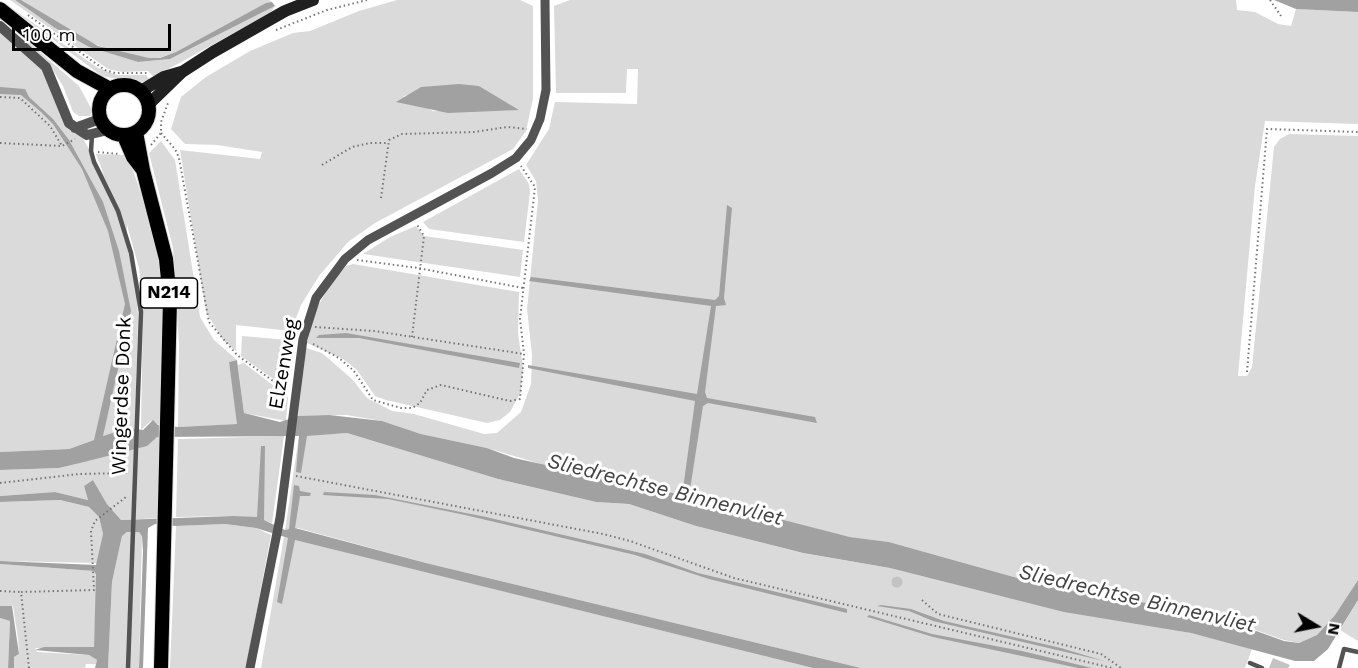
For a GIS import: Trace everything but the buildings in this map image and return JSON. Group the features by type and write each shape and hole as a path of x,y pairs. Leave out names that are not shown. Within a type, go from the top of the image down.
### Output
{"main road":[{"path":"148,104 164,94 182,72 278,15 313,0"},
{"path":"0,9 106,94"},
{"path":"106,94 122,85 141,91 164,94"},
{"path":"106,94 104,124 130,134 146,123 148,104 141,91"},
{"name":"N214","path":"130,134 157,217 168,279 170,327 161,668"}],"street":[{"name":"Elzenweg","path":"250,668 280,518 303,339 316,298 345,259 368,240 516,158 535,133 546,90 545,0"},
{"path":"0,26 46,67 56,85 64,116 75,128 83,134 92,135 104,124"},
{"path":"75,128 104,124"}],"lane":[{"name":"Wingerdse Donk","path":"92,135 91,151 94,162 118,212 131,253 141,312 128,668"},
{"path":"1339,668 1344,649 1358,652"},
{"path":"1250,663 1262,668"}],"path":[{"path":"267,34 327,10 367,0"},
{"path":"1270,0 1281,16"},
{"path":"24,12 105,70 115,73 148,73 164,94 160,131 178,153 182,167 209,322 237,354 295,397"},
{"path":"0,97 20,98 50,126 62,146"},
{"path":"381,198 389,140 402,134 474,132 507,127 523,128 535,133"},
{"path":"1247,372 1267,129 1358,132"},
{"path":"0,143 62,146 71,141"},
{"path":"322,165 352,147 370,143 389,143"},
{"path":"303,339 339,358 354,371 373,400 401,408 412,408 420,403 427,390 441,385 510,401 520,399 524,354 520,319 535,188 516,158"},
{"path":"411,216 424,236 418,268 412,337"},
{"path":"345,259 418,268 523,288"},
{"path":"307,326 412,337 524,354"},
{"path":"0,483 79,474 135,472"},
{"path":"285,475 420,498 630,540 734,578 1112,668"},
{"path":"0,591 93,590 91,531 95,521 133,491"},
{"path":"21,592 28,668"},
{"path":"922,600 938,614 1101,654 1121,668"}],"shaded area":[{"path":"0,0 98,68 117,75 146,75 150,80 138,83 102,76"},
{"path":"10,0 15,0 55,28 89,47 138,62 170,59 275,6 270,13 154,77 148,71 122,72 108,69"},
{"path":"15,0 21,0 98,46 149,58 160,58 176,52 266,3 272,2 275,6 170,59 138,62 89,47 55,28"},
{"path":"21,0 269,0 272,2 176,52 159,58 149,58 116,52 87,41"},
{"path":"397,0 520,0 533,6 533,99 526,131 513,149 375,223 348,242 319,276 301,305 291,331 236,325 236,351 223,340 206,312 180,150 260,159 262,152 217,145 185,144 171,129 181,97 206,77 250,51 293,33 310,31 359,11","holes":["479,86 517,110 433,111 403,96"]},
{"path":"570,0 1236,0 1237,10 1255,12 1278,24 1291,26 1296,9 1358,12 1358,124 1265,121 1255,186 1238,376 1247,376 1252,367 1274,147 1280,139 1289,134 1358,136 1358,580 1335,615 1317,635 1299,643 1284,640 1187,606 1126,601 1046,586 889,542 850,537 709,503 694,497 558,469 487,448 421,434 382,421 346,415 298,416 306,348 322,353 352,379 367,398 392,411 414,414 484,434 497,433 521,412 531,384 532,355 527,309 538,200 536,181 526,165 549,129 555,102 637,104 638,69 627,69 626,93 556,93 554,6"},
{"path":"1274,0 1358,0 1358,12 1296,9"},
{"path":"0,32 42,68 104,175 96,154 125,155 132,168 151,221 165,296 162,426 151,421 141,430 143,301 139,268 127,225 126,241 137,295 138,319 135,429 103,436 105,418 94,440 69,449 0,452"},
{"path":"25,39 79,86 92,110 90,116 79,116 73,112 63,86 48,62 23,40"},
{"path":"459,84 479,86 519,110 448,113 396,102 421,87"},
{"path":"0,87 25,89 29,97 53,119 69,140 103,202 119,251 131,311 103,436 129,428 143,430 153,420 158,425 178,427 237,424 229,362 237,360 244,413 280,422 298,416 329,415 382,421 421,434 487,448 514,458 678,494 683,489 695,401 528,368 528,365 697,394 711,306 529,281 531,277 715,300 719,296 727,205 732,208 724,298 726,305 716,306 705,392 707,398 815,417 817,423 708,403 703,406 689,496 850,537 889,542 1046,586 1126,601 1187,606 1284,641 1299,643 1317,635 1335,615 1358,580 1358,600 1328,649 1314,661 1295,661 1191,633 1064,612 890,568 803,553 696,526 629,504 596,502 498,479 347,433 307,436 301,473 296,472 299,436 157,437 147,446 59,468 0,470 0,452 69,449 94,440 125,304 108,231 82,169 53,124 41,112 21,95 0,94"},
{"path":"161,141 175,160 200,317 214,340 237,360 229,362 238,424 178,427 179,344 173,248 149,153"},
{"path":"519,169 529,184 530,192 524,242 429,229 423,222"},
{"path":"416,226 424,236 523,250 520,277 363,254 390,237"},
{"path":"353,264 519,292 518,333 523,368 521,392 510,412 500,420 487,423 386,400 375,396 357,370 343,359 307,343 316,309 332,282 346,266"},
{"path":"346,333 520,363 519,368 359,338 316,338 319,335"},
{"path":"242,336 289,340 286,388 241,356"},
{"path":"244,363 288,397 286,421 244,413 238,365"},
{"path":"347,433 498,479 596,502 629,504 696,526 802,553 890,568 1001,596 1191,633 1252,649 1245,668 861,668 426,563 298,528 285,530 299,436"},
{"path":"284,436 272,523 257,518 233,516 176,517 178,439"},
{"path":"162,437 160,518 121,520 107,504 93,480 84,486 88,500 55,492 0,496 0,470 59,468"},
{"path":"261,446 265,446 264,520 285,530 289,529 294,485 299,486 300,491 311,493 310,496 300,496 295,528 426,563 861,668 813,668 295,540 282,604 277,602 288,538 256,528 225,524 176,526 155,524 148,528 143,668 139,668 143,551 142,536 139,532 127,532 122,536 112,582 108,668 95,668 97,660 89,655 35,650 44,647 94,647 96,575 94,571 0,564 0,561 96,565 103,534 99,517 89,507 60,500 0,502 0,496 55,492 88,500 84,486 93,480 107,504 121,520 257,517"},
{"path":"324,492 375,495 486,517 645,554 698,573 847,609 847,613 709,579 635,555 465,515 388,499 323,495"},
{"path":"60,500 89,507 99,517 103,534 98,563 0,561 0,502"},
{"path":"225,524 256,528 271,535 246,668 170,668 176,526"},
{"path":"127,532 139,532 142,535 139,668 108,668 112,582 122,536"},
{"path":"284,537 813,668 261,668"},
{"path":"0,564 94,571 97,579 94,647 35,648 37,652 89,655 97,660 96,664 86,664 85,668 14,668 14,657 19,654 18,638 13,606 0,606"},
{"path":"1358,600 1358,641 1340,630"},
{"path":"0,606 12,606 19,654 14,657 14,668 8,668 10,621 0,618"},
{"path":"877,606 911,609 944,621 1061,648 1104,661 933,621 909,611"},
{"path":"869,615 932,634 1022,651 1092,668 1078,668 933,637 867,617"},
{"path":"0,618 10,621 8,668 0,668"}],"water label":[{"name":"Sliedrechtse Binnenvliet","path":"665,490"},
{"name":"Sliedrechtse Binnenvliet","path":"1137,599"}]}
